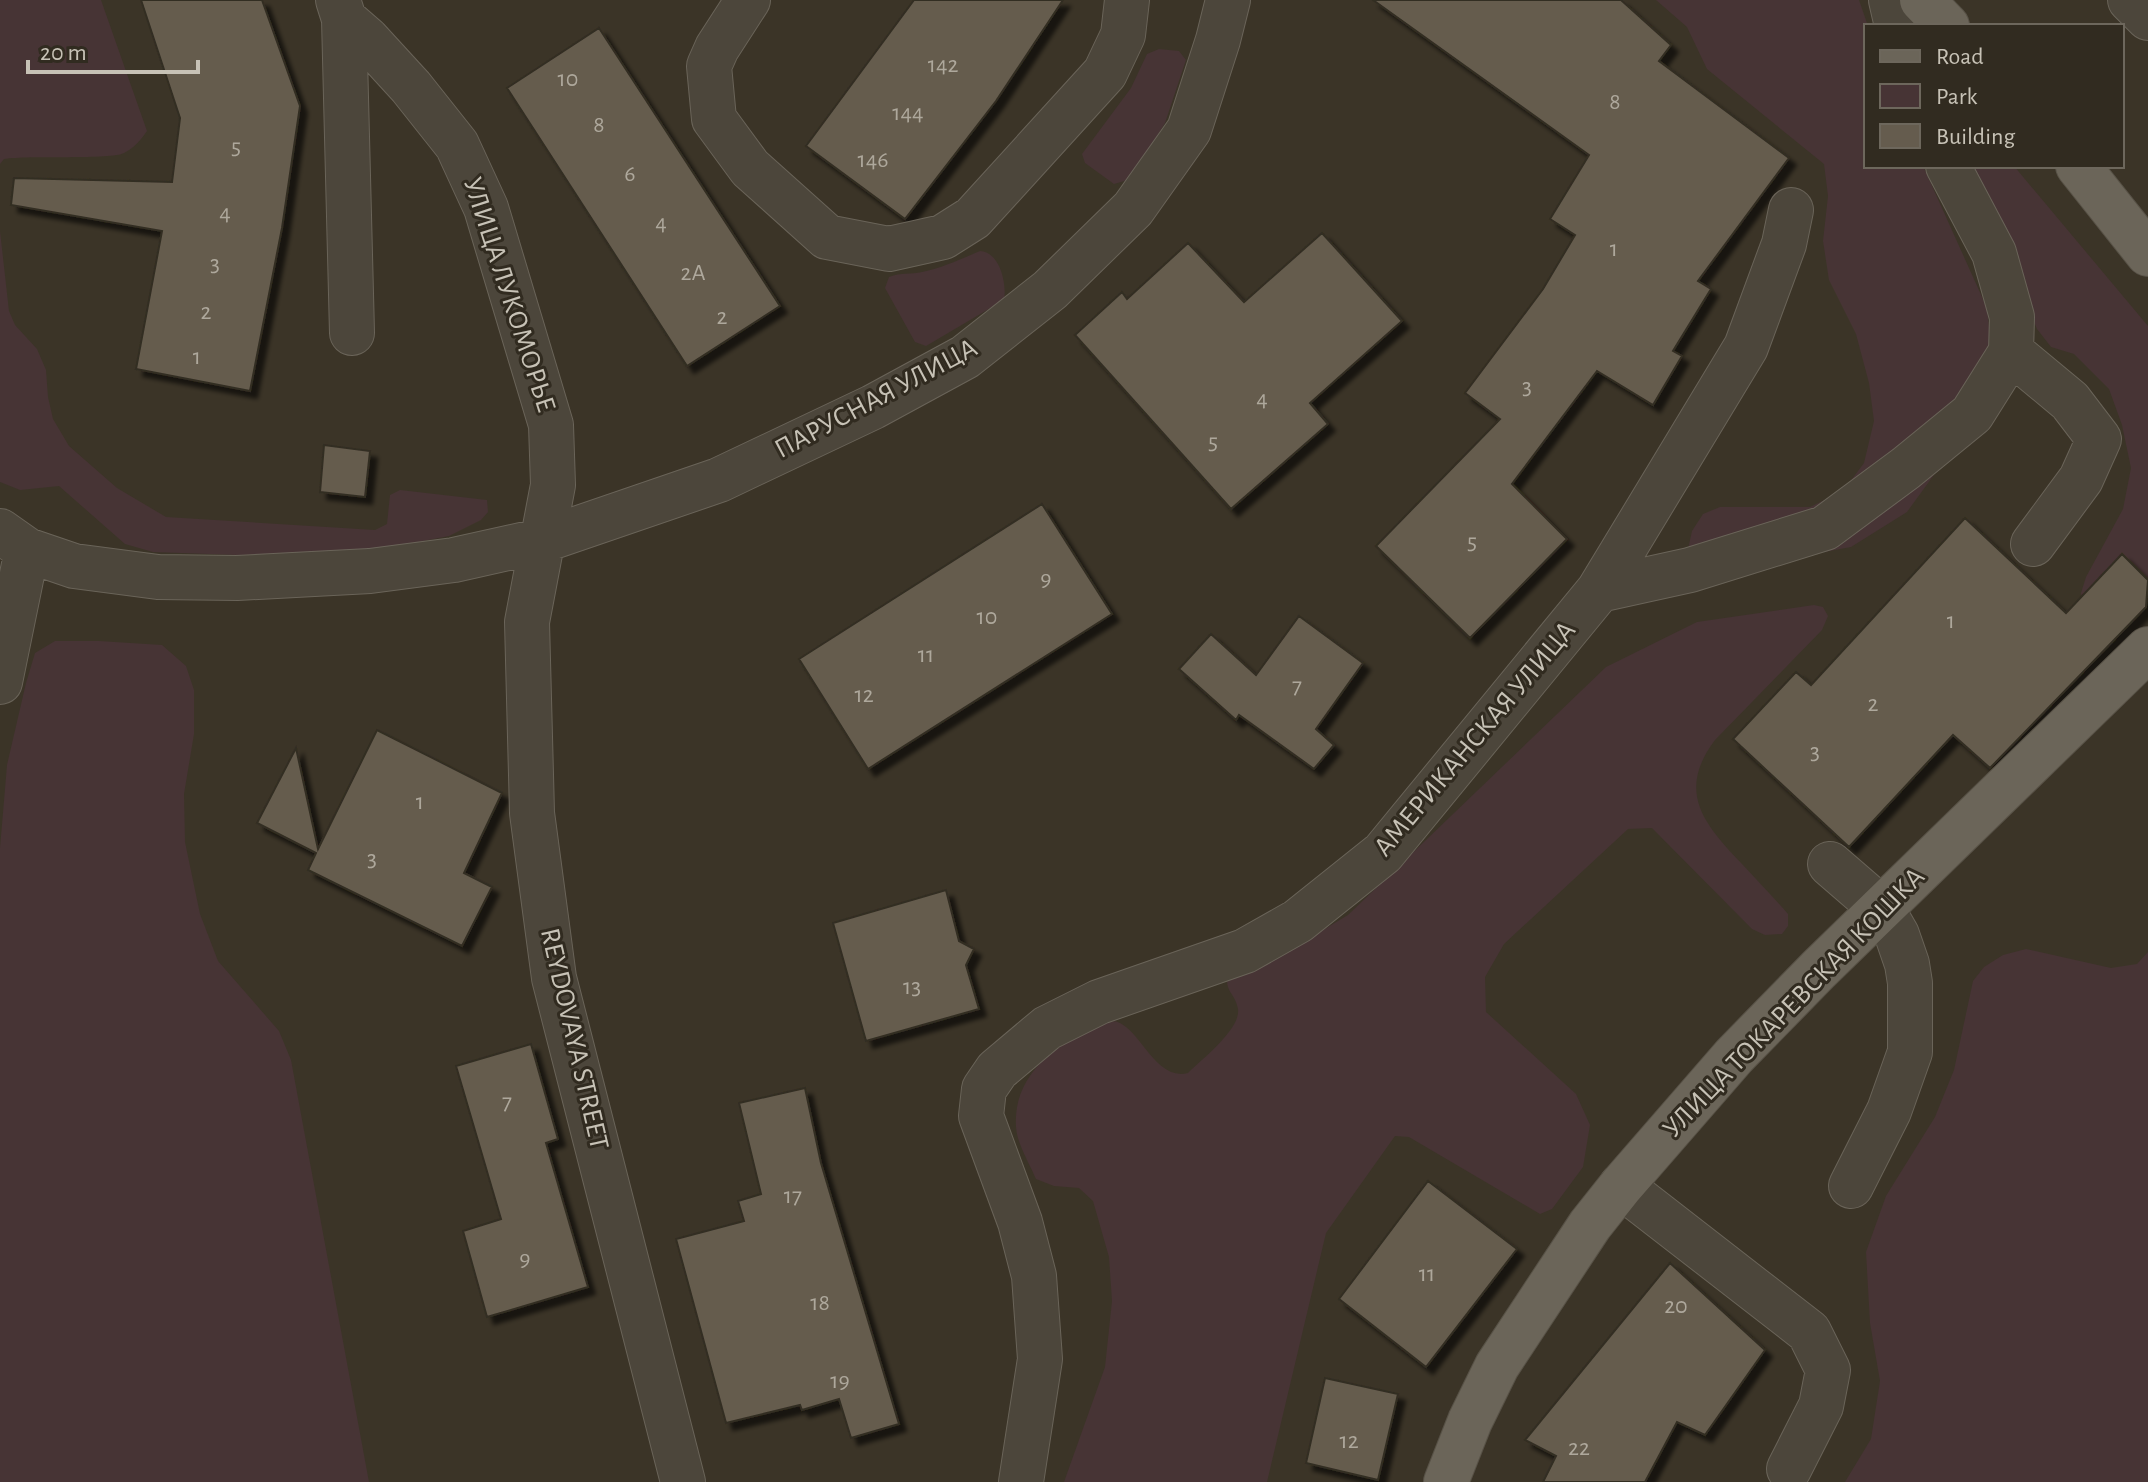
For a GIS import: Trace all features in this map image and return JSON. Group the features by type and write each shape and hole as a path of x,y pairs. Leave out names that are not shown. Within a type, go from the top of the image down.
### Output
{"main road":[{"path":"1922,0 1945,24"},
{"path":"2080,168 2148,254"},
{"name":"УЛИЦА ТОКАРЕВСКАЯ КОШКА","path":"1446,1482 1470,1421 1497,1366 1590,1225 1621,1186 1734,1056 2148,649"}],"street":[{"path":"748,0 709,66 714,119 750,168 827,237 889,249 943,237 973,218 1105,73 1123,35 1127,0"},
{"name":"ПАРУСНАЯ УЛИЦА","path":"13,540 74,566 158,577 237,578 370,571 454,560 544,540 733,474 873,407 965,357 1050,290 1133,209 1189,130 1228,0"},
{"path":"1891,0 1897,24"},
{"path":"2130,0 2148,18"},
{"path":"341,10 352,333"},
{"name":"УЛИЦА ЛУКОМОРЬЕ","path":"341,10 411,87 457,145 486,208 551,425 553,485 544,540"},
{"path":"1599,590 1690,570 1825,528 1972,414 2011,352 2012,317 1994,253 1949,168"},
{"name":"АМЕРИКАНСКАЯ УЛИЦА","path":"1021,1482 1040,1359 1034,1276 1020,1222 981,1116 984,1089 997,1070 1047,1028 1099,1002 1245,951 1298,921 1383,853 1599,590 1746,347 1784,244 1791,210"},
{"path":"2011,352 2070,401 2099,439 2081,479 2033,544"},
{"path":"0,682 13,540"},
{"name":"REYDOVAYA STREET","path":"544,540 527,622 529,734 532,813 554,978 683,1482"},
{"path":"1830,864 1882,909 1897,935 1910,983 1910,1052 1889,1111 1851,1186"},
{"path":"1621,1186 1809,1332 1828,1370 1821,1406 1789,1469"}],"green space":[{"path":"0,0 101,0 147,131 137,144 116,155 16,158 4,159 0,164"},
{"path":"1656,0 1859,0 1867,24 1864,24 1864,168 1924,168 1987,308 1993,364 1968,428 1907,512 1851,547 1704,574 1686,558 1692,531 1703,514 1720,507 1810,507 1843,491 1864,463 1874,421 1869,383 1856,334 1829,280 1823,241 1828,196 1824,164 1707,69 1687,27"},
{"path":"1159,49 1179,51 1186,60 1165,123 1131,179 1114,184 1085,163 1082,154 1131,88 1147,54"},
{"path":"1968,168 2016,168 2148,326 2148,586 2117,625 2083,611 2081,593 2086,577 2123,509 2131,468 2122,425 2109,389 2074,354 2051,347 2037,329"},
{"path":"0,231 9,311 15,325 37,349 46,370 53,419 69,446 117,488 166,517 375,530 387,524 390,495 400,490 487,500 488,512 481,520 449,536 367,552 237,555 153,552 125,544 59,486 20,490 0,482"},
{"path":"980,251 993,257 1001,270 1004,300 926,346 915,342 885,288 889,277 929,270"},
{"path":"1814,605 1823,607 1828,616 1822,630 1715,740 1697,776 1696,792 1706,821 1788,914 1788,926 1782,934 1765,935 1752,929 1652,828 1628,829 1504,944 1485,977 1486,1012 1576,1094 1590,1125 1583,1167 1552,1209 1540,1214 1409,1137 1395,1136 1326,1233 1267,1482 1064,1482 1105,1367 1112,1301 1109,1257 1093,1201 1079,1188 1054,1186 1036,1179 1019,1140 1016,1127 1020,1095 1036,1068 1073,1038 1111,1021 1121,1023 1130,1030 1165,1069 1188,1073 1227,1034 1237,1017 1237,1003 1227,985 1228,973 1273,960 1348,915 1606,667 1697,622"},
{"path":"55,641 162,645 186,666 194,690 194,734 184,794 185,842 200,914 218,961 279,1031 291,1060 369,1482 0,1482 0,848 7,765 26,683 35,653"},
{"path":"2026,949 2111,968 2137,964 2148,952 2148,1482 1845,1482 1871,1439 1880,1381 1870,1323 1866,1252 1886,1196 1935,1117 1954,1070 1973,981 1984,967 2003,955"}],"building":[{"path":"141,0 262,0 300,106 282,228 250,391 136,369 162,231 11,205 14,178 172,182 180,118"},
{"path":"914,0 1063,0 996,101 905,219 806,146"},
{"path":"1373,0 1621,0 1671,45 1659,61 1789,158 1698,281 1711,289 1673,351 1682,356 1653,405 1597,371 1512,484 1567,539 1470,638 1376,546 1500,419 1465,393 1543,289 1575,235 1550,219 1589,155"},
{"path":"599,28 780,306 687,366 507,88"},
{"path":"1322,233 1402,321 1310,403 1328,424 1231,509 1075,335 1122,292 1127,299 1188,243 1244,302"},
{"path":"324,445 370,451 365,497 320,492"},
{"path":"1042,504 1112,614 868,769 799,659"},
{"path":"1965,518 2066,613 2122,554 2148,580 2146,607 1990,768 1953,735 1849,847 1733,739 1796,672 1811,685"},
{"path":"1299,616 1363,663 1316,729 1334,745 1314,769 1239,715 1236,720 1179,669 1211,634 1256,675"},
{"path":"377,730 502,793 464,873 492,887 462,946 308,870 316,853 257,823 296,748 318,849"},
{"path":"946,890 959,941 974,949 966,965 979,1009 866,1041 833,923"},
{"path":"531,1044 558,1139 546,1143 588,1287 487,1317 463,1231 501,1219 456,1066"},
{"path":"805,1088 821,1163 899,1424 851,1438 839,1399 802,1410 800,1405 726,1423 676,1239 744,1221 738,1201 761,1194 739,1103"},
{"path":"1428,1181 1517,1249 1426,1367 1339,1299"},
{"path":"1670,1263 1765,1350 1705,1435 1677,1422 1645,1482 1543,1482 1556,1456 1525,1440"},
{"path":"1325,1378 1398,1394 1378,1480 1306,1463"}]}
